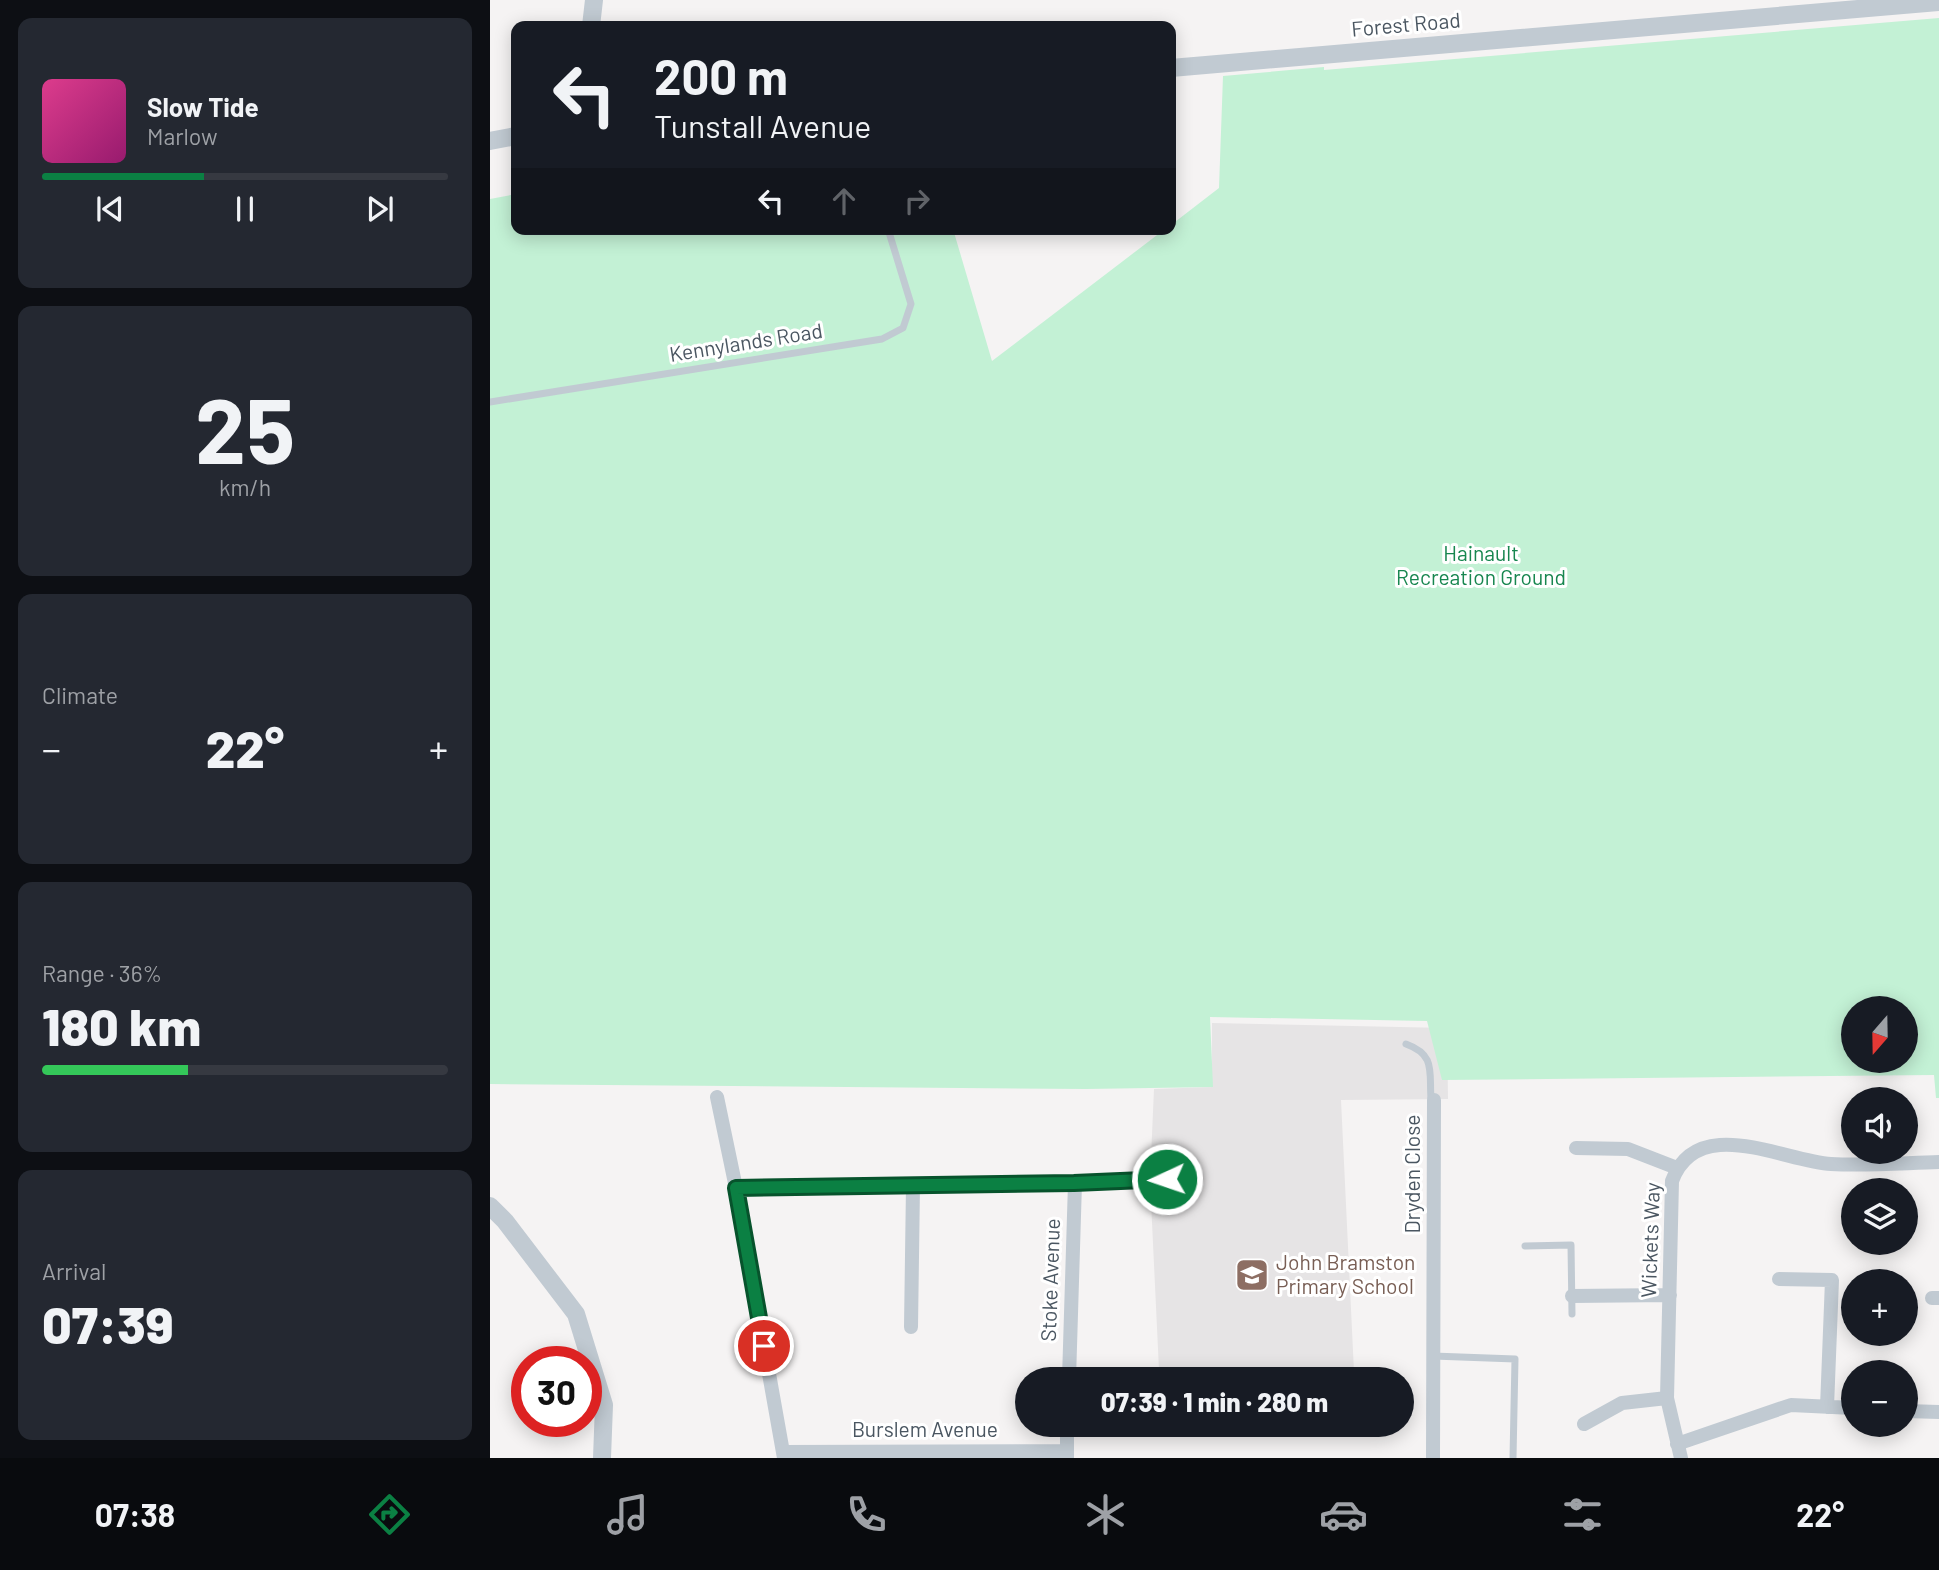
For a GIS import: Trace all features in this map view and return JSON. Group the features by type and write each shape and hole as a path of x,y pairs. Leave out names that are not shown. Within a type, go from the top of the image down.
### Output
{"street":[{"path":"592,21 594,0"},
{"name":"Forest Road","path":"1176,68 1939,2"},
{"path":"490,141 511,137"},
{"path":"717,1097 736,1188 783,1455"},
{"name":"Dryden Close","path":"1433,1458 1434,1100"},
{"name":"Wickets Way","path":"1679,1451 1667,1398 1672,1181 1676,1168 1700,1149 1732,1144 1776,1151 1806,1161 1833,1164 1939,1162"},
{"path":"1576,1148 1628,1149 1676,1168"},
{"path":"736,1188 1167,1179"},
{"name":"Stoke Avenue","path":"1069,1367 1074,1183"},
{"path":"911,1327 913,1186"},
{"path":"490,1206 505,1221 576,1314 604,1405 602,1458"},
{"path":"1779,1279 1832,1280 1827,1407"},
{"path":"1572,1296 1670,1296"},
{"path":"1584,1424 1622,1403 1667,1398"},
{"path":"1679,1451 1791,1405 1841,1408"},
{"path":"1918,1411 1939,1412"},
{"name":"Burslem Avenue","path":"783,1455 1067,1454"}],"lane":[{"name":"Kennylands Road","path":"490,402 882,339 903,328 911,304 890,235"},
{"path":"1406,1044 1421,1049 1429,1060 1431,1099 1434,1100"},
{"path":"1525,1246 1571,1245 1572,1314"},
{"path":"1433,1356 1515,1359 1513,1458"}],"shaded area":[{"name":"John Bramston Primary School","path":"1212,1023 1447,1028 1448,1099 1341,1100 1354,1367 1159,1367 1150,1180 1154,1089 1212,1087"}],"green space":[{"name":"Hainault Recreation Ground","path":"1939,18 1939,1098 1936,1098 1934,1075 1442,1080 1427,1021 1210,1017 1213,1087 1086,1089 490,1084 490,199 511,195 511,235 955,235 992,361 1157,235 1176,235 1176,221 1219,188 1223,76 1324,67 1324,70"}],"place":[{"name":"John Bramston Primary School","path":"1252,1275"}],"route":[{"path":"764,1346 736,1188 940,1186 1167,1179"}]}
